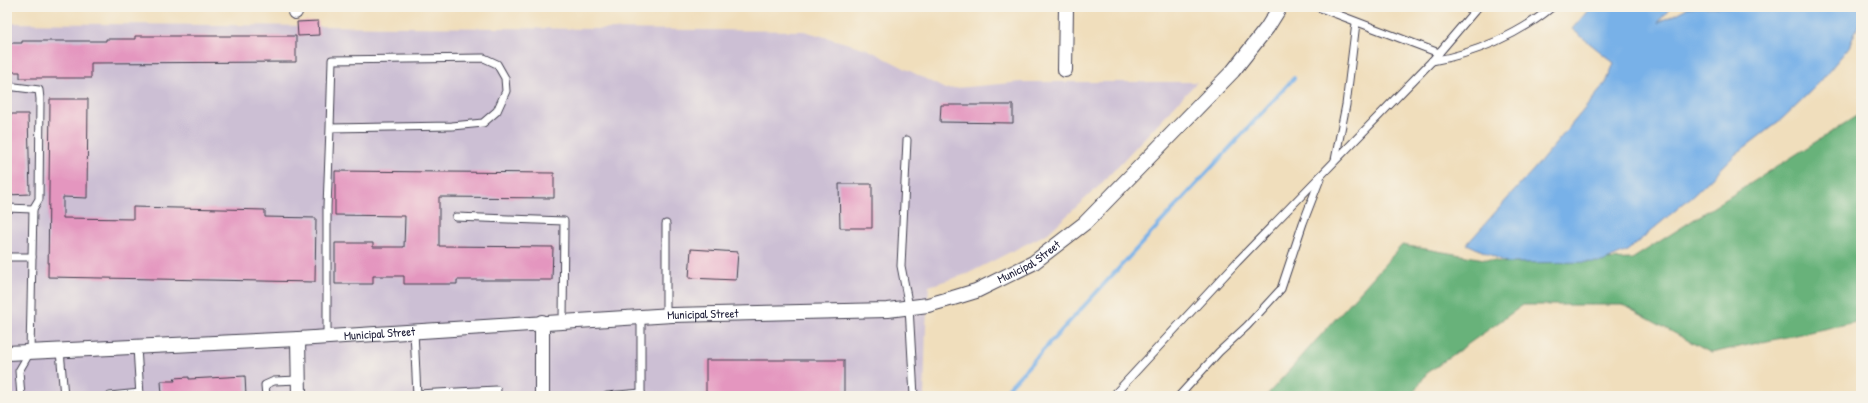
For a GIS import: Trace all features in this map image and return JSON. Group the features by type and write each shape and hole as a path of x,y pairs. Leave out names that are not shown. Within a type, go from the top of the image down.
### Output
{"street":[{"path":"1065,70 1066,7"},
{"name":"Municipal Street","path":"7,353 298,339 542,322 666,316 888,310 928,305 976,291 1033,263 1060,244 1085,223 1234,71 1267,28 1280,7"},
{"path":"542,322 542,396"},
{"path":"298,339 299,396"}],"lane":[{"path":"1318,7 1356,23 1438,53"},
{"path":"1113,396 1237,262 1432,61 1478,7"},
{"path":"1432,61 1454,58 1503,38 1540,17 1552,7"},
{"path":"1335,160 1346,105 1356,23"},
{"path":"327,337 328,207 330,128 332,60 484,58 497,64 505,78 506,91 497,111 483,123 452,126 330,128"},
{"path":"7,86 39,90 38,199 33,209 30,352 19,371 21,396"},
{"path":"907,140 901,266 909,307 914,396"},
{"path":"1179,396 1219,352 1247,326 1281,289 1322,175"},
{"path":"7,208 33,209"},
{"path":"456,217 564,221 562,321"},
{"path":"666,224 666,316"},
{"path":"7,257 32,257"},
{"path":"607,396 641,395 641,317"},
{"path":"414,331 417,395 497,390"},
{"path":"110,396 140,394 137,347"},
{"path":"60,351 64,396"},
{"path":"266,396 265,384 274,381 299,380"}],"shaded area":[{"path":"7,23 804,31 867,49 945,89 1022,82 1197,82 1099,186 1048,233 967,274 929,286 924,396 7,396"}],"green space":[{"path":"1861,113 1861,321 1711,353 1623,305 1523,305 1426,374 1412,396 1266,396 1402,245 1508,263 1632,259"}],"water":[{"path":"1591,7 1671,7 1658,23 1689,7 1861,7 1861,19 1849,47 1819,83 1783,118 1736,154 1696,193 1627,251 1602,262 1508,263 1467,244 1542,160 1606,83 1614,63 1572,29"}],"building":[{"path":"318,21 319,35 298,36 297,22"},
{"path":"135,36 296,36 296,62 91,63 91,78 20,78 20,72 11,72 11,65 7,65 7,43 22,43 22,41 106,41 106,39 135,39"},
{"path":"50,99 88,99 87,198 63,197 63,218 133,219 133,207 265,210 265,217 316,218 315,282 48,277"},
{"path":"941,105 1013,105 1013,123 940,122"},
{"path":"7,114 28,114 30,194 7,195"},
{"path":"335,171 554,173 554,198 439,197 439,246 553,247 552,280 457,280 457,284 404,284 404,276 373,276 373,284 335,284 335,243 373,243 373,247 404,247 405,216 335,215"},
{"path":"839,184 872,184 872,228 840,228"},
{"path":"691,249 738,252 736,280 689,278"},
{"path":"706,360 844,360 844,396 706,396"},
{"path":"245,376 246,396 162,396 161,381 175,381 174,378 189,377 189,379"}],"waterway":[{"path":"1001,396 1294,78"}]}
